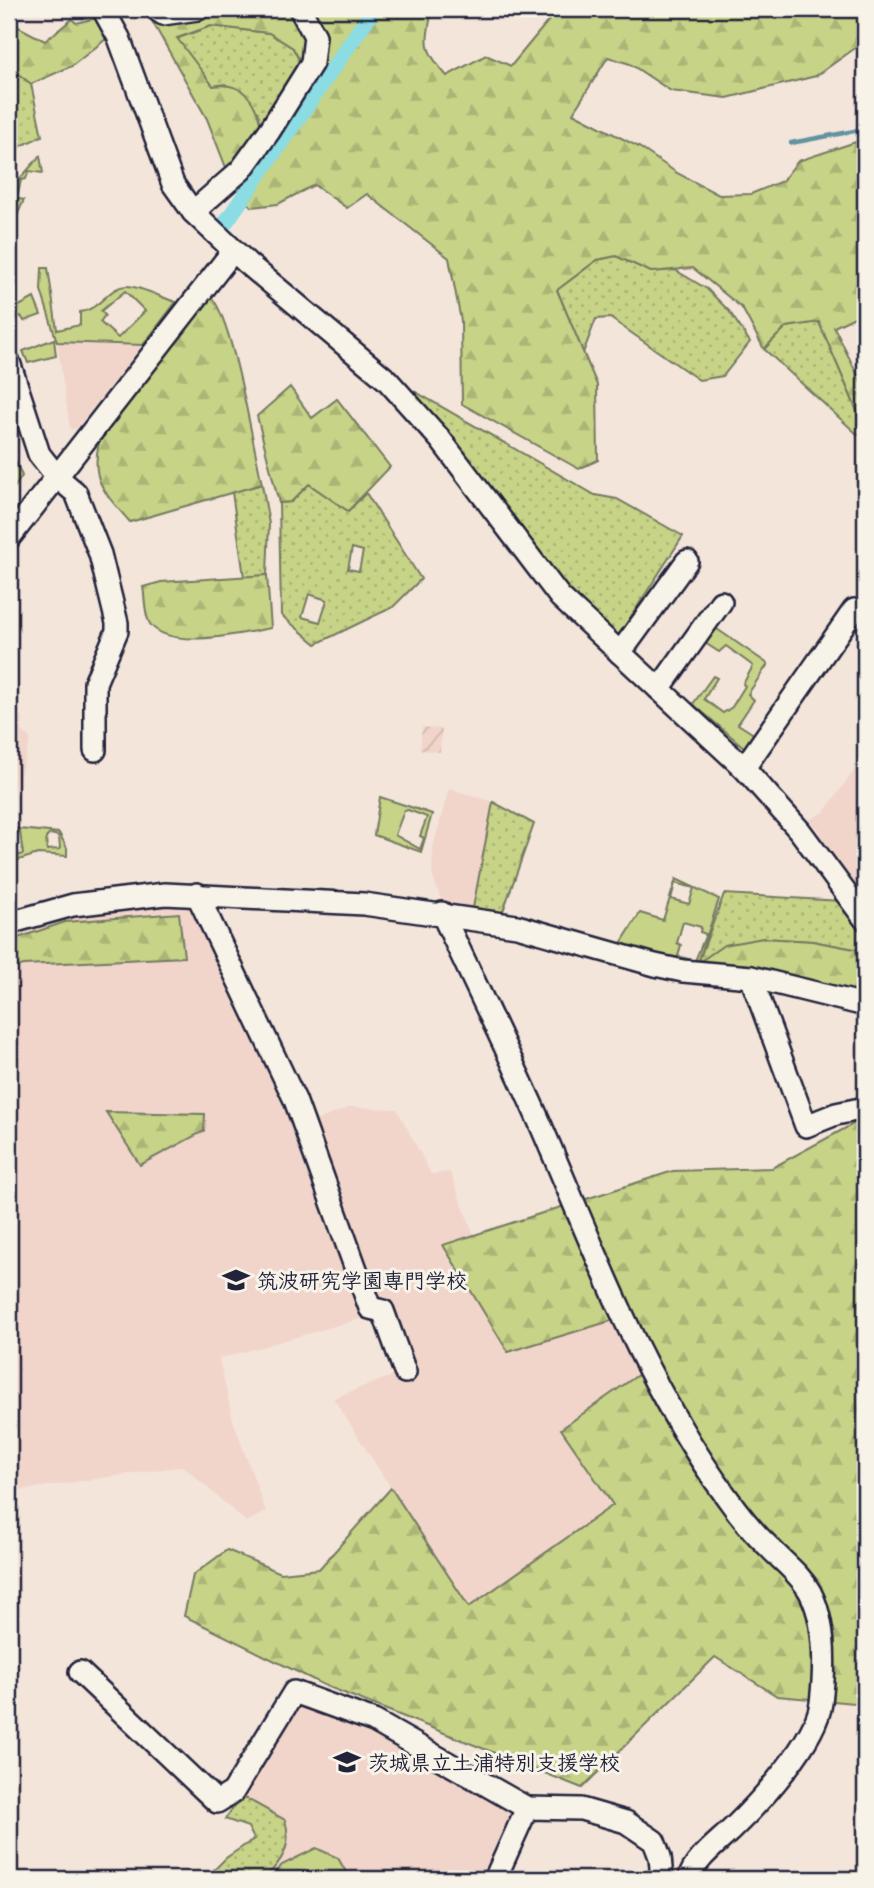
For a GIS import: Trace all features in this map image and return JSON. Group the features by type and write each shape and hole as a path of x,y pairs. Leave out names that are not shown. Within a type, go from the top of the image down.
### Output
{"street":[{"path":"103,9 119,38 173,184 193,212 233,251 387,380 440,439 560,597 744,768 800,831 865,919"},
{"path":"156,9 163,14 198,9"},
{"path":"193,212 241,170 312,63 315,36 299,9"},
{"path":"9,538 233,251"},
{"path":"9,362 39,454 57,477 76,493 100,554 107,593 117,623 117,631 95,683 96,750"},
{"path":"620,653 687,561"},
{"path":"659,689 721,602"},
{"path":"744,768 854,610"},
{"path":"197,894 295,1100 370,1308 383,1311 405,1372"},
{"path":"9,923 73,905 138,896 197,894 352,903 442,913 517,926 683,971 751,977 865,1005"},
{"path":"442,913 539,1122 623,1322 685,1435 726,1497 768,1546 793,1569 810,1592 818,1615 823,1659 821,1705 810,1733 760,1802 691,1871 689,1879"},
{"path":"751,977 806,1126 836,1114 865,1108"},
{"path":"80,1672 217,1802 233,1792 294,1692 374,1721 527,1808 581,1809 626,1822 654,1841 660,1857 662,1879"},
{"path":"495,1879 527,1808"}],"shaded area":[{"path":"57,342 143,345 77,428 70,430"},
{"path":"9,712 23,717 22,731 31,739 13,799 9,798"},
{"path":"422,727 442,729 440,752 420,750"},
{"path":"865,755 865,897 860,898 816,836 820,831 809,820 824,812"},
{"path":"449,788 493,802 472,913 443,906 432,875 433,847"},
{"name":"筑波研究学園専門学校","path":"193,905 303,1126 350,1107 397,1109 431,1174 450,1172 474,1235 443,1246 507,1352 614,1320 642,1371 561,1429 613,1504 468,1608 333,1398 397,1374 374,1315 219,1359 234,1423 266,1512 246,1522 183,1466 9,1492 9,936 64,918"},
{"name":"茨城県立土浦特別支援学校","path":"307,1707 372,1728 508,1806 511,1814 482,1879 205,1879 226,1858 254,1839 248,1827 225,1819 291,1713"}],"green space":[{"path":"141,9 175,18 228,9 432,9 428,45 433,58 447,76 486,55 511,66 558,9 865,9 865,41 816,76 727,98 671,91 630,64 608,57 573,113 639,147 677,173 719,195 751,194 782,181 798,161 865,139 865,312 834,327 865,390 865,429 819,322 786,327 764,349 742,308 693,268 651,272 616,256 597,260 557,290 597,385 598,460 579,469 462,404 461,321 449,258 367,194 347,208 314,185 278,204 252,207 240,196 267,144 310,80 293,48 269,33 211,26 177,38 213,86 232,86 246,94 259,117 261,127 246,151 227,170 207,119 152,21"},
{"path":"97,18 111,35 72,66 31,84 9,66 9,28 13,24 45,41 72,19 76,23"},
{"path":"211,26 269,33 293,48 304,69 261,127 258,112 225,84 213,86 176,39"},
{"path":"9,66 31,84 42,136 19,147 9,132"},
{"path":"40,156 43,173 29,171 26,179 21,180 18,194 13,196 9,191"},
{"path":"10,197 24,200 16,218 9,215"},
{"path":"616,256 651,272 675,270 707,289 729,311 750,342 723,376 699,380 610,318 596,319 583,353 557,290 597,260"},
{"path":"42,268 48,268 57,330 80,325 80,312 93,307 121,287 139,288 176,302 143,345 57,342 41,290","holes":["125,291 145,311 118,338 100,322 105,315 101,311"]},
{"path":"211,297 227,330 262,484 130,522 107,494 98,477 99,442"},
{"path":"34,298 41,315 24,321 21,316 9,321 9,315 18,310 17,307"},
{"path":"819,322 865,433 858,435 764,349 786,327"},
{"path":"54,339 56,356 28,363 23,351"},
{"path":"290,387 312,418 337,399 390,467 348,511 309,484 291,502 279,503 257,416"},
{"path":"406,390 414,391 595,495 617,499 683,536 617,638 545,564"},
{"path":"14,458 22,476 9,496 9,459"},
{"path":"262,484 269,524 267,575 244,577 232,492"},
{"path":"309,484 348,511 366,493 421,579 393,607 316,644 281,615 279,503 291,502","holes":["352,548 363,551 359,571 348,569","309,594 327,600 320,622 302,617"]},
{"path":"267,575 271,628 208,638 173,637 160,632 148,620 143,587 161,582"},
{"path":"714,627 768,664 748,694 754,700 738,724 760,738 746,749 693,704 713,676 717,678 704,699 723,713 732,707 753,666 726,646 719,652 702,641"},
{"path":"380,797 432,814 421,852 374,835","holes":["404,811 427,817 420,836 424,838 420,849 395,835"]},
{"path":"493,802 534,824 502,914 472,913"},
{"path":"9,828 59,833 67,848 67,856 38,854 9,863 9,858 23,854 20,832 9,833","holes":["50,834 59,836 60,849 47,850 46,838"]},
{"path":"676,879 719,899 698,963 618,948 640,913 663,920","holes":["675,883 694,888 689,904 671,899","683,922 701,927 700,932 706,934 695,961 678,956 681,945 677,943"]},
{"path":"724,894 841,901 865,934 865,951 812,941 763,938 698,963"},
{"path":"179,913 184,957 24,965 9,969 9,941 65,922"},
{"path":"763,938 812,941 865,951 865,998 698,963 724,945"},
{"path":"106,1112 205,1114 204,1131 140,1165"},
{"path":"865,1121 865,1256 859,1259 865,1264 865,1704 777,1696 715,1657 582,1788 324,1685 184,1616 193,1575 227,1550 281,1573 319,1569 391,1488 469,1607 613,1505 561,1429 642,1372 614,1320 508,1352 443,1245 673,1171 772,1168 855,1123"},
{"path":"242,1796 285,1820 288,1838 284,1852 264,1879 205,1879 226,1858 254,1839 248,1827 225,1819"},
{"path":"316,1848 338,1858 350,1879 268,1879 282,1865"}],"waterway":[{"path":"226,222 374,9"},
{"path":"791,143 865,129"}],"place":[{"name":"筑波研究学園専門学校","path":"236,1280"},
{"name":"茨城県立土浦特別支援学校","path":"347,1762"}]}
